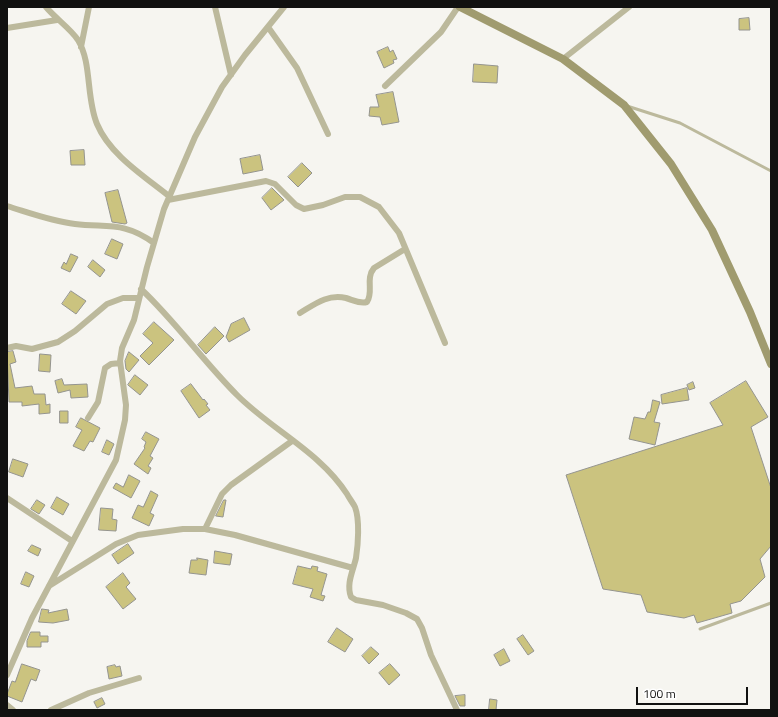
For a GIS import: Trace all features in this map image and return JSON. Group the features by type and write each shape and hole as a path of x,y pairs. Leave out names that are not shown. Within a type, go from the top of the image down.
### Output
{"street":[{"path":"46,7 57,20 71,31 81,47 84,55 90,101 97,123 105,138 129,164 169,198 266,182 275,184 296,205 304,209 323,205 345,197 360,197 379,208 399,233 445,343"},
{"path":"81,47 89,7"},
{"path":"215,7 231,75"},
{"path":"7,675 48,587 116,460 121,445 126,420 126,405 120,362 122,348 134,320 154,243 169,198 195,137 222,87 284,7"},
{"path":"385,86 440,32 459,7 563,59 624,105 671,164 712,230 750,312 771,364"},
{"path":"563,59 629,7"},
{"path":"7,28 57,20"},
{"path":"268,27 297,68 328,134"},
{"path":"7,206 47,219 76,224 105,225 122,228 142,234 154,243"},
{"path":"300,313 325,298 335,297 357,302 367,302 369,298 368,280 370,273 374,268 405,249"},
{"path":"141,289 163,309 236,395 268,424 311,455 339,482 355,508 358,538 353,568 348,586 351,597 356,600 383,605 406,613 417,619 422,628 431,655 457,710"},
{"path":"7,348 16,346 32,349 58,342 75,331 106,304 123,298 139,298"},
{"path":"88,418 98,402 105,368 111,364 120,362"},
{"path":"205,529 222,494 231,485 292,441"},
{"path":"7,498 72,541"},
{"path":"48,587 116,544 138,535 161,531 205,529 235,535 353,568"},
{"path":"51,710 89,693 139,678"},
{"path":"7,705 13,710"}],"lane":[{"path":"624,105 680,123 771,171"},
{"path":"700,629 771,603"}],"building":[{"path":"749,18 750,30 739,30 739,19"},
{"path":"388,47 390,52 393,50 397,59 393,60 394,63 384,68 377,52"},
{"path":"474,64 498,66 497,83 473,82"},
{"path":"393,92 399,122 382,125 380,117 369,116 370,107 379,107 376,95"},
{"path":"84,150 85,165 71,165 70,151"},
{"path":"260,155 263,170 243,174 240,159"},
{"path":"302,163 312,173 298,187 288,177"},
{"path":"272,188 284,200 271,210 262,198"},
{"path":"118,190 127,223 125,224 112,222 105,193"},
{"path":"112,239 123,244 117,259 105,254"},
{"path":"71,254 78,257 70,272 61,268 64,262 66,264"},
{"path":"93,260 105,270 100,277 88,267"},
{"path":"71,291 86,301 76,314 62,304"},
{"path":"244,318 250,330 229,342 226,337 231,324"},
{"path":"154,322 174,340 149,365 140,356 153,343 143,334"},
{"path":"215,327 224,336 206,354 198,345"},
{"path":"13,351 16,362 10,364 15,388 32,386 34,394 45,394 46,405 50,404 50,413 39,414 39,404 22,406 22,402 9,402 7,352"},
{"path":"129,352 139,360 129,372 126,369 125,361"},
{"path":"40,354 51,355 50,372 39,371"},
{"path":"135,375 148,385 140,395 128,385"},
{"path":"62,379 64,385 87,384 88,397 71,398 70,390 58,393 55,381"},
{"path":"746,381 768,417 751,427 771,488 771,546 760,559 765,577 741,601 730,604 732,613 697,623 694,615 684,618 647,612 641,595 603,589 566,475 723,425 710,403"},
{"path":"693,382 695,388 689,390 687,385"},
{"path":"191,384 203,400 204,399 208,404 206,405 210,410 199,418 181,391"},
{"path":"687,388 689,400 662,404 661,395"},
{"path":"653,400 660,402 654,422 660,423 655,445 629,439 634,417 645,419 648,412 650,412"},
{"path":"60,411 68,411 68,423 60,423"},
{"path":"81,418 100,428 93,442 90,441 84,451 73,446 82,430 76,427"},
{"path":"146,432 159,439 150,456 153,458 148,466 151,468 148,474 134,464 145,448 146,442 142,439"},
{"path":"107,440 114,444 109,455 102,452"},
{"path":"13,459 28,464 23,477 9,472"},
{"path":"129,475 140,481 131,498 113,488 116,483 123,487"},
{"path":"151,491 158,495 150,513 154,515 149,526 132,518 138,505 143,507"},
{"path":"57,497 69,504 63,515 51,508"},
{"path":"37,500 45,505 39,514 31,509"},
{"path":"224,500 226,500 223,517 216,516"},
{"path":"101,508 113,509 112,519 117,520 116,531 99,530"},
{"path":"128,544 134,553 118,564 112,555"},
{"path":"32,545 41,549 38,556 28,551"},
{"path":"215,551 232,554 230,565 214,563"},
{"path":"197,558 208,560 206,575 189,573 191,560 197,560"},
{"path":"298,566 311,569 312,566 318,567 317,571 327,574 321,595 325,596 323,601 310,597 313,589 293,584"},
{"path":"26,572 34,576 29,587 21,584"},
{"path":"123,573 130,583 126,587 136,599 123,609 106,587"},
{"path":"42,609 49,610 48,613 67,609 69,620 53,623 39,622"},
{"path":"337,628 353,639 345,652 328,642"},
{"path":"31,632 40,632 40,636 48,636 48,642 41,642 41,647 27,647 27,641"},
{"path":"523,635 534,651 528,655 517,639"},
{"path":"371,647 379,654 369,664 362,656"},
{"path":"504,649 510,661 500,666 494,655"},
{"path":"22,664 40,670 36,681 31,679 22,702 7,696 7,694 12,681 15,682"},
{"path":"390,664 400,675 389,685 379,673"},
{"path":"115,665 116,667 120,666 122,676 109,679 107,667"},
{"path":"465,695 465,706 460,706 455,696"},
{"path":"102,698 105,704 97,708 94,702"},
{"path":"490,699 497,700 496,710 489,710"}]}
